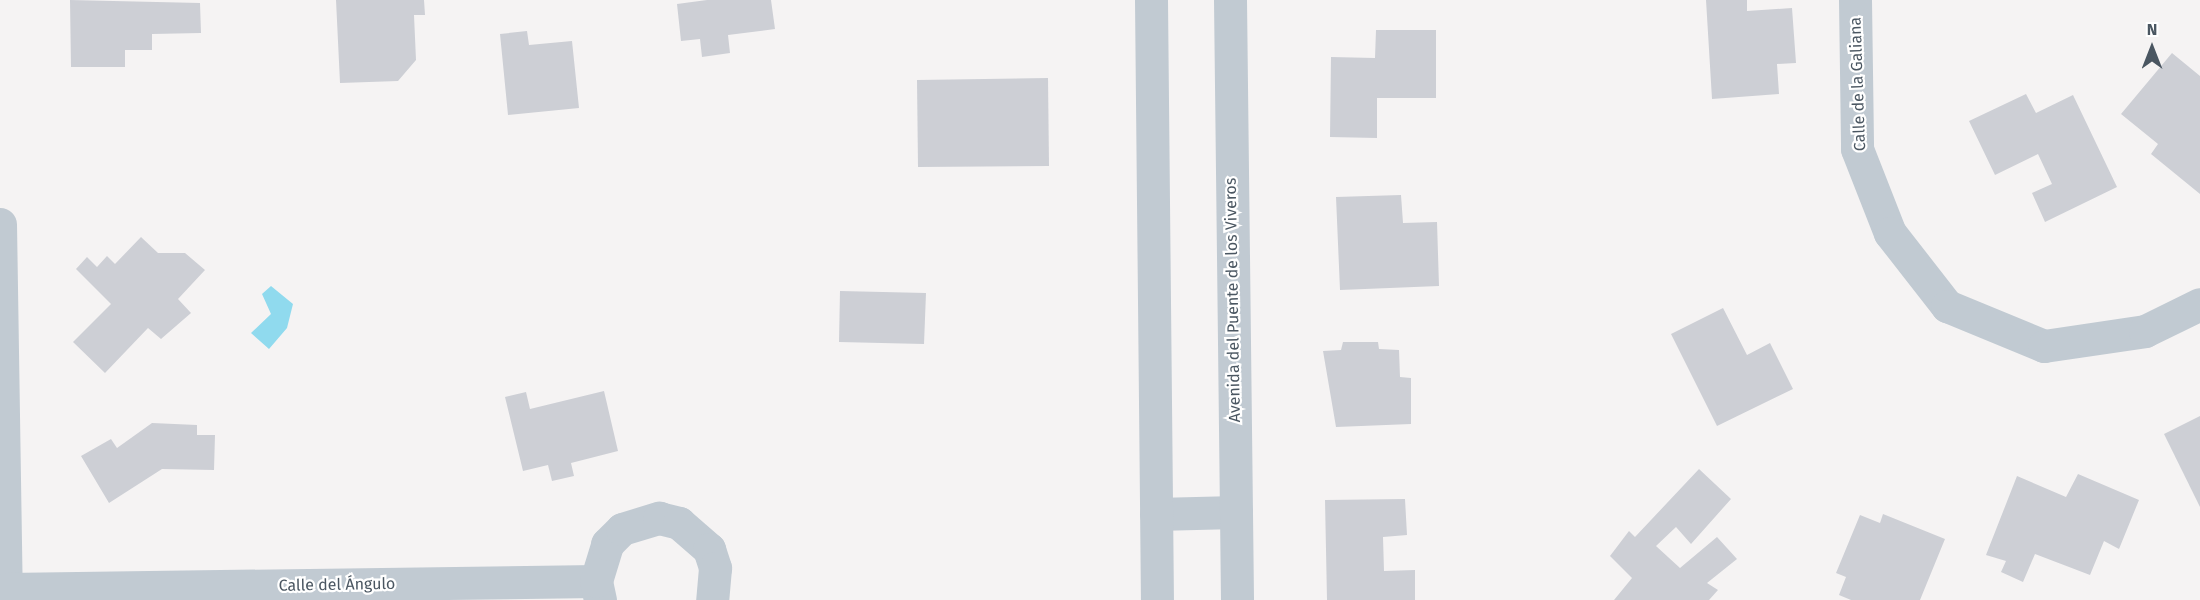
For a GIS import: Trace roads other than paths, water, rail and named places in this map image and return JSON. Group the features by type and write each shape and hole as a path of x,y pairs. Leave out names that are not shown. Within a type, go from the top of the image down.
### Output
{"street":[{"path":"1151,0 1157,600"},
{"name":"Avenida del Puente de los Viveros","path":"1230,0 1237,600"},
{"name":"Calle de la Galiana","path":"1855,0 1857,149 1890,233 1947,306 2044,346 2145,331 2200,304"},
{"path":"0,224 6,595"},
{"path":"1156,514 1236,512"},
{"path":"598,591 603,552 622,529 659,518 679,523 709,549 715,568 712,600"},
{"name":"Calle del Ángulo","path":"6,595 598,591"}],"water":[{"path":"271,286 293,304 287,328 269,349 251,333 271,314 262,294"}]}
